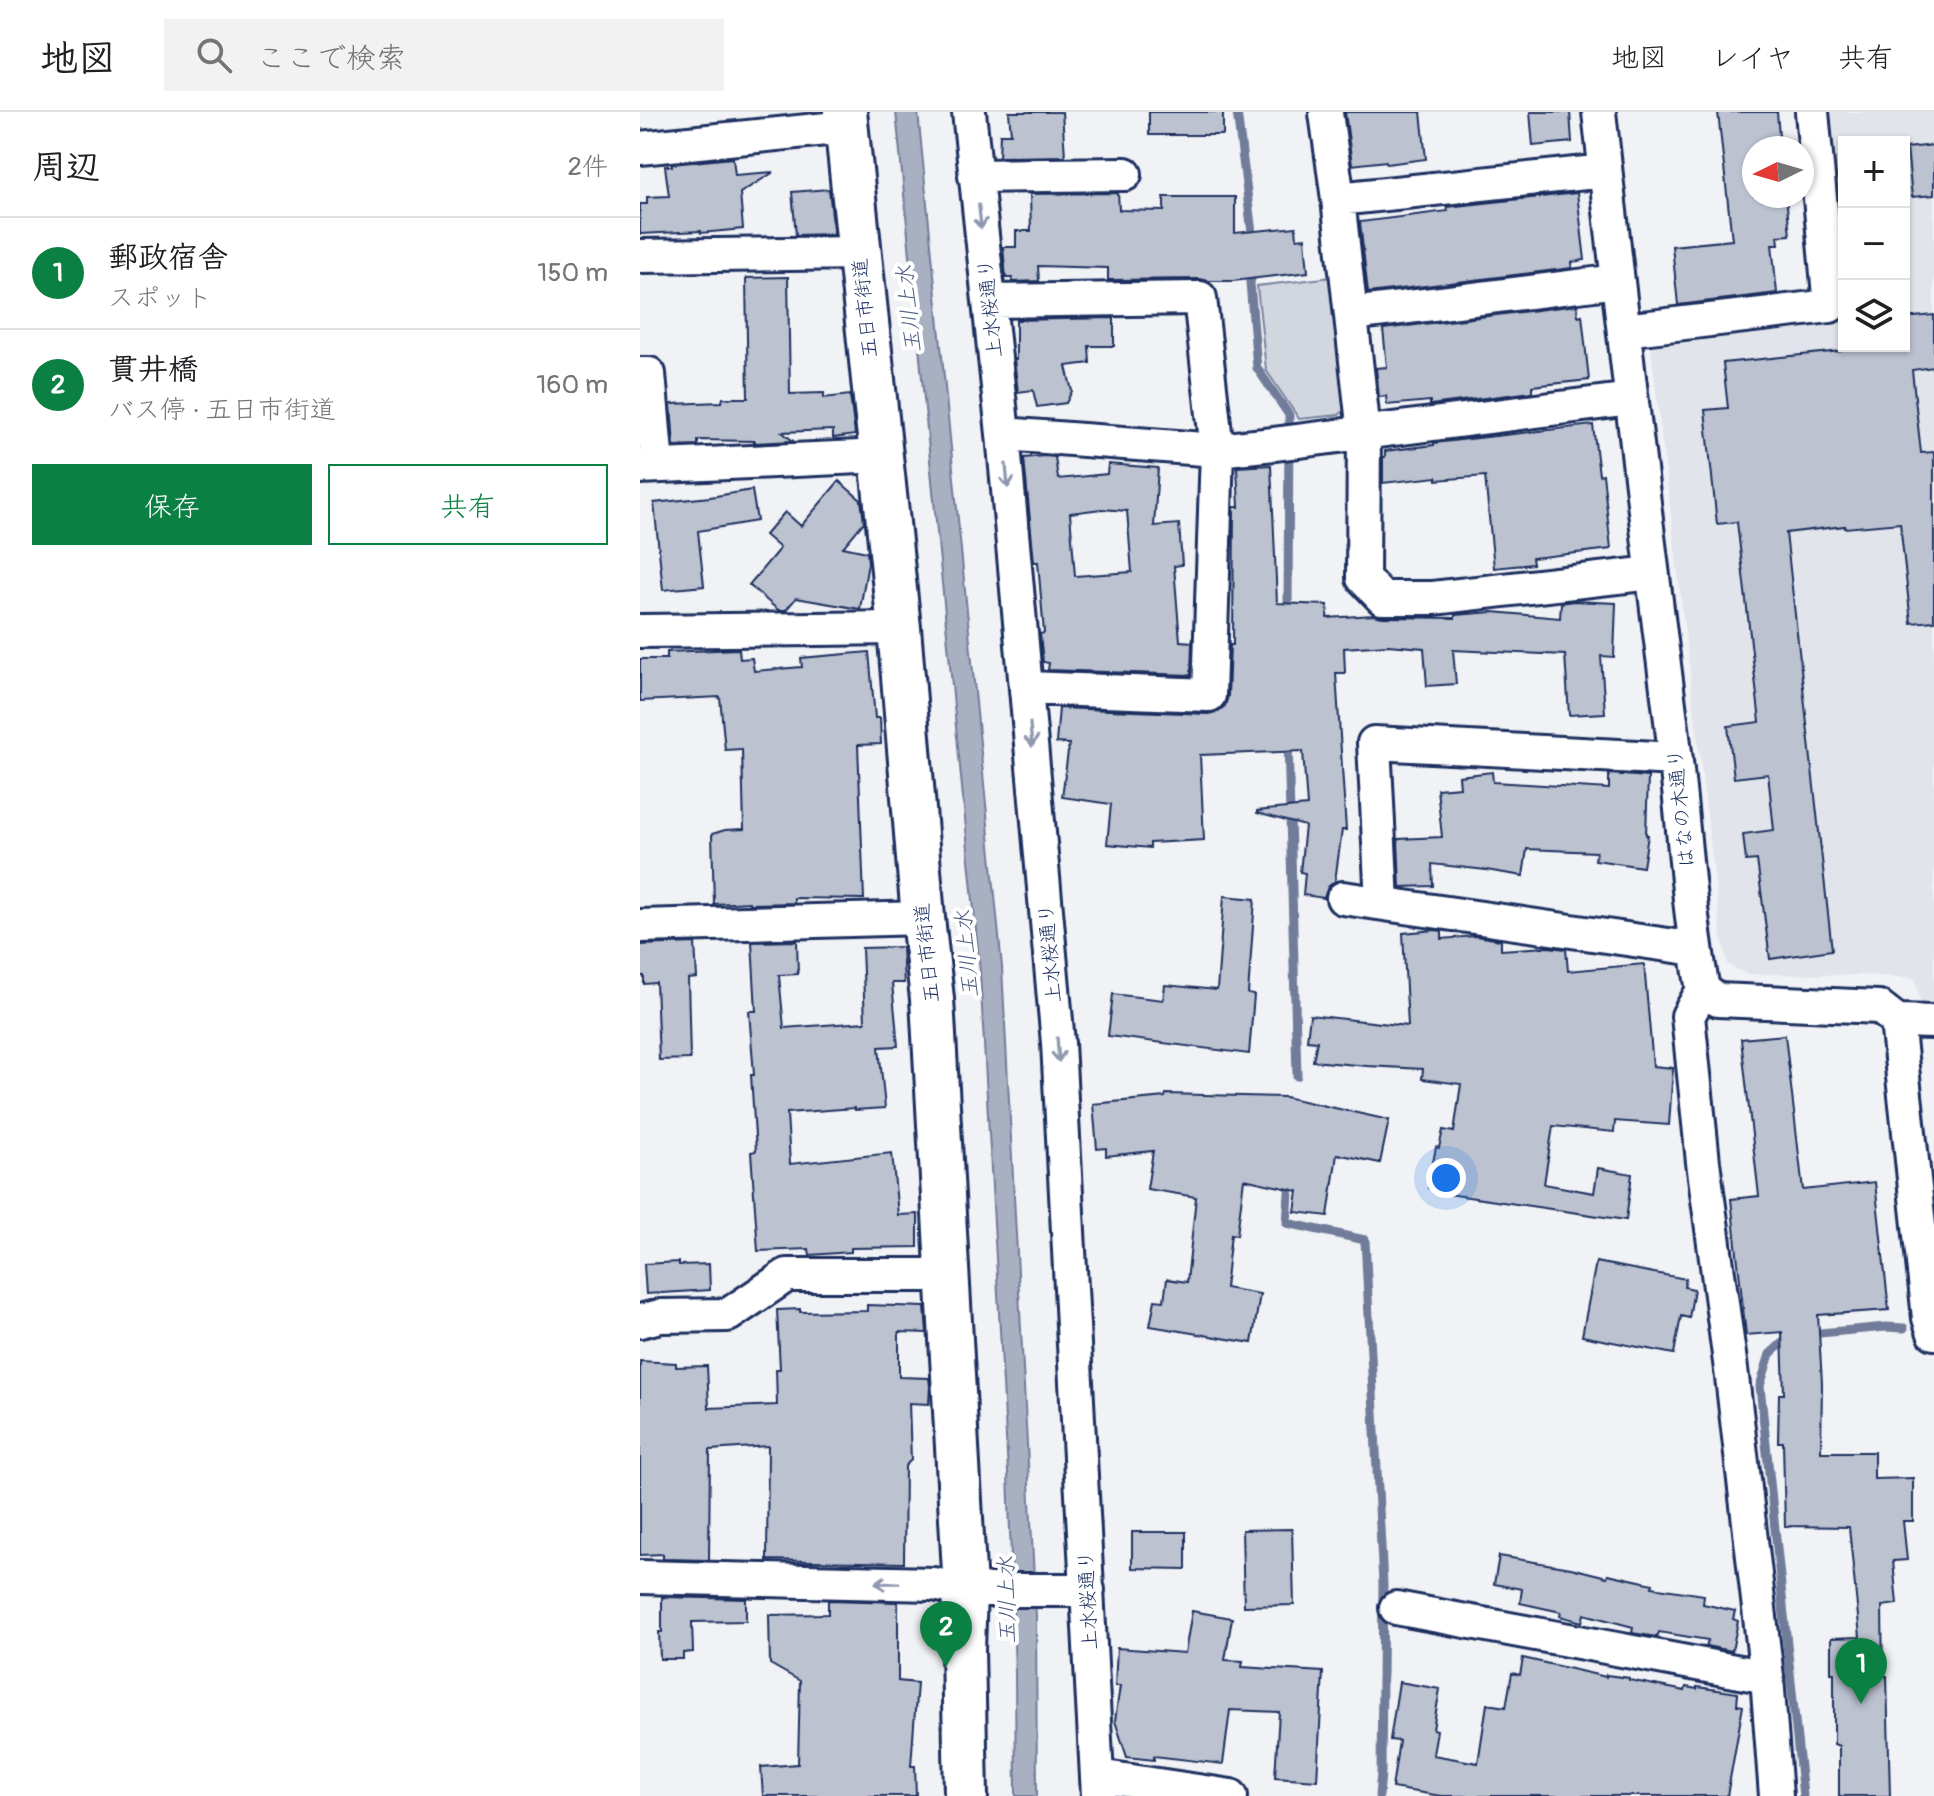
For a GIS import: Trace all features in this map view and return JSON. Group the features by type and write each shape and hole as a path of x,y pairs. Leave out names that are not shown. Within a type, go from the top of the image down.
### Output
{"main road":[{"name":"五日市街道","path":"846,120 899,628 932,999 948,1275 983,1589 963,1650 966,1796"}],"street":[{"name":"上水桜通り","path":"969,112 1003,434 1058,1043 1079,1590 1098,1786"},
{"name":"はなの木通り","path":"1599,112 1703,990"},
{"path":"1624,330 1830,306 1812,112"},
{"path":"1326,113 1364,433 1363,578 1382,598 1433,598 1652,573"},
{"path":"640,148 846,120"},
{"path":"1338,199 1605,171"},
{"path":"975,176 1125,174"},
{"path":"640,256 859,253"},
{"path":"1352,314 1618,281"},
{"path":"989,301 1200,298 1217,450 1209,695 1027,688"},
{"path":"640,374 649,374 648,466 882,456"},
{"path":"1003,434 1217,450 1631,399"},
{"path":"640,631 899,628"},
{"path":"1382,903 1374,743 1676,759"},
{"path":"1343,898 1696,949"},
{"path":"640,926 923,918"},
{"path":"1776,1796 1767,1677 1703,1162 1688,1016 1703,990 1718,1000 1879,1007 1897,1021 1934,1022"},
{"path":"1897,1021 1929,1318 1934,1333"},
{"path":"640,1321 660,1316 728,1315 787,1275 948,1275"},
{"path":"640,1577 1079,1590"},
{"path":"1396,1608 1767,1677"},
{"path":"1098,1786 1231,1796"}],"shaded area":[{"path":"1826,112 1934,112 1934,1009 1922,1009 1915,978 1747,974 1728,965 1721,933 1650,340 1838,322 1838,352 1910,352 1910,136 1838,136 1838,248"},
{"path":"1332,277 1347,408 1339,415 1299,419 1266,370 1257,286"}],"water":[{"path":"896,112 918,112 1002,967 1036,1616 1037,1796 1016,1796 1008,1473 980,972"}],"building":[{"path":"1009,112 1062,112 1065,156 999,157 1000,134 1011,134"},
{"path":"1149,112 1223,112 1223,135 1149,135"},
{"path":"1345,112 1421,112 1426,159 1352,165"},
{"path":"1530,112 1570,112 1572,142 1533,146"},
{"path":"1718,112 1777,112 1779,136 1742,136 1742,208 1787,208 1790,235 1778,236 1779,244 1772,244 1777,293 1678,305 1672,246 1732,240"},
{"path":"1934,145 1934,195 1912,197 1910,148"},
{"path":"733,158 735,175 774,172 740,193 743,229 640,234 640,204 647,204 647,197 669,196 665,166"},
{"path":"829,189 834,234 796,235 792,192"},
{"path":"1118,193 1119,210 1164,211 1164,197 1235,197 1235,233 1296,227 1297,239 1305,238 1308,272 1233,281 1108,280 1108,268 1038,266 1039,281 1012,282 1012,278 1006,278 1003,247 1016,247 1016,231 1031,231 1030,194"},
{"path":"1577,193 1585,260 1572,262 1572,268 1368,293 1360,222 1448,211 1447,207"},
{"path":"788,277 790,394 824,393 824,398 850,395 855,435 833,438 833,430 782,432 793,441 698,440 698,445 674,446 671,404 748,398 746,278"},
{"path":"1577,305 1578,316 1582,315 1589,380 1532,386 1532,392 1430,405 1430,401 1387,405 1386,396 1379,397 1376,368 1387,367 1383,329"},
{"path":"1934,315 1934,367 1912,370 1921,453 1934,452 1934,621 1911,623 1900,523 1786,533 1832,950 1770,959 1757,860 1746,861 1743,834 1774,830 1768,774 1734,778 1728,726 1760,722 1737,522 1717,524 1705,410 1728,408 1723,363 1838,351 1910,352 1910,317"},
{"path":"1114,318 1114,346 1089,346 1090,363 1066,366 1072,391 1066,403 1037,407 1033,390 1018,392 1014,359 1016,320"},
{"path":"1593,425 1599,475 1603,474 1611,549 1532,558 1533,564 1494,568 1485,476 1383,483 1385,451"},
{"path":"1055,457 1058,479 1107,474 1108,464 1158,468 1154,526 1179,524 1182,565 1174,566 1180,641 1192,642 1191,675 1048,670 1049,663 1043,662 1040,634 1044,633 1038,562 1034,562 1024,458","holes":["1101,509 1127,511 1132,572 1075,576 1070,513"]},
{"path":"1271,465 1277,603 1328,605 1327,618 1374,615 1455,618 1455,615 1493,612 1560,618 1561,603 1616,603 1614,657 1601,656 1605,713 1569,715 1565,655 1453,650 1456,684 1427,686 1424,648 1388,645 1344,648 1345,673 1336,673 1346,830 1342,830 1335,881 1328,887 1324,898 1303,895 1305,873 1300,872 1305,826 1257,813 1307,806 1303,751 1200,755 1204,840 1150,843 1150,848 1107,844 1111,804 1062,797 1069,744 1056,743 1059,708 1208,714 1225,706 1230,645 1233,645 1234,507 1239,507 1237,467"},
{"path":"839,481 861,500 864,522 843,547 867,552 860,609 796,598 786,610 778,610 749,585 780,548 765,535 785,512 801,526"},
{"path":"752,490 757,521 698,531 704,586 663,590 654,503"},
{"path":"739,649 740,659 752,658 754,671 802,667 801,658 869,652 875,718 880,718 881,744 858,745 864,899 794,898 794,903 714,904 712,834 744,829 742,749 725,750 720,697 640,701 640,659 667,659 667,652"},
{"path":"1492,772 1493,782 1609,789 1609,774 1648,777 1648,835 1643,867 1595,860 1596,852 1527,849 1523,876 1432,864 1433,886 1400,887 1398,839 1442,837 1437,789 1460,787 1459,776"},
{"path":"1224,896 1255,899 1248,994 1254,995 1249,1054 1108,1036 1113,994 1163,1000 1165,985 1217,990"},
{"path":"1442,931 1442,939 1475,936 1501,940 1501,950 1566,949 1568,971 1644,964 1653,1066 1673,1068 1669,1125 1615,1121 1614,1132 1553,1126 1544,1184 1594,1193 1598,1168 1632,1174 1626,1220 1434,1192 1428,1188 1436,1147 1439,1148 1443,1130 1454,1132 1461,1084 1422,1079 1423,1069 1313,1061 1317,1041 1307,1040 1310,1015 1408,1026 1403,933"},
{"path":"797,941 798,974 779,975 784,1028 865,1022 862,948 902,947 904,983 892,983 898,1046 879,1047 885,1108 787,1113 790,1164 892,1153 898,1215 918,1214 918,1247 851,1248 851,1252 810,1255 809,1249 758,1251 751,1152 756,1151 749,1011 756,1011 752,942"},
{"path":"695,943 697,978 688,979 690,1059 659,1060 656,983 644,984 644,976 640,976 640,945"},
{"path":"1785,1035 1803,1190 1875,1182 1889,1310 1818,1315 1822,1383 1821,1452 1874,1452 1874,1479 1913,1478 1913,1521 1903,1521 1907,1560 1893,1561 1897,1604 1882,1606 1890,1796 1839,1796 1839,1746 1834,1744 1831,1638 1860,1637 1849,1527 1785,1526 1783,1442 1778,1442 1779,1394 1784,1394 1782,1332 1746,1335 1731,1199 1759,1196 1741,1039"},
{"path":"1166,1094 1285,1097 1389,1120 1380,1163 1337,1154 1328,1216 1295,1212 1298,1191 1244,1179 1237,1235 1231,1234 1225,1288 1260,1294 1252,1343 1150,1326 1155,1300 1164,1301 1167,1279 1187,1282 1196,1197 1147,1189 1153,1151 1106,1156 1106,1148 1097,1149 1093,1104 1165,1097"},
{"path":"679,1262 679,1265 709,1264 710,1290 646,1294 644,1264"},
{"path":"1596,1262 1686,1279 1684,1287 1694,1289 1689,1318 1681,1316 1674,1354 1582,1336"},
{"path":"867,1305 925,1307 927,1333 899,1332 899,1377 929,1378 930,1386 929,1404 909,1403 911,1460 905,1466 904,1563 767,1560 768,1446 710,1450 709,1560 663,1559 663,1554 640,1555 640,1361 676,1363 676,1367 707,1366 709,1408 777,1405 776,1369 780,1369 777,1310 867,1311"},
{"path":"1292,1529 1294,1605 1244,1606 1242,1530"},
{"path":"1132,1532 1186,1532 1186,1569 1132,1568"},
{"path":"1499,1556 1607,1577 1608,1574 1653,1584 1652,1587 1704,1595 1703,1604 1735,1611 1733,1619 1738,1621 1732,1651 1706,1646 1708,1640 1659,1632 1657,1637 1632,1633 1633,1627 1584,1614 1582,1622 1560,1616 1561,1612 1520,1603 1522,1589 1494,1584"},
{"path":"662,1597 746,1599 746,1621 692,1622 693,1652 683,1653 683,1659 660,1659"},
{"path":"828,1600 898,1602 898,1681 917,1683 911,1766 915,1766 916,1796 763,1796 761,1767 798,1764 800,1681 770,1664 769,1615 828,1614"},
{"path":"1192,1611 1232,1618 1225,1660 1243,1661 1242,1667 1323,1672 1317,1780 1275,1777 1279,1712 1230,1710 1223,1764 1154,1756 1154,1760 1127,1757 1115,1721 1120,1686 1115,1686 1117,1648 1185,1653"},
{"path":"1523,1658 1685,1691 1686,1687 1697,1687 1738,1693 1737,1705 1743,1706 1727,1796 1441,1796 1392,1788 1399,1741 1390,1740 1399,1682 1440,1689 1433,1729 1437,1730 1433,1755 1478,1763 1487,1704 1506,1707 1512,1673 1520,1675"}],"waterway":[{"path":"1237,112 1253,241"},
{"path":"1255,267 1250,282 1257,368 1289,415 1288,613"},
{"path":"1288,740 1297,1076"},
{"path":"1290,1179 1287,1223 1365,1240 1383,1584 1379,1796"},
{"path":"1809,1334 1904,1328"},
{"path":"1790,1336 1770,1354 1760,1386 1803,1796"}],"place":[{"name":"貫井橋","path":"946,1667"},
{"name":"郵政宿舎","path":"1861,1704"}],"water label":[{"name":"玉川上水","path":"909,309"},
{"name":"玉川上水","path":"967,954"},
{"name":"玉川上水","path":"1007,1600"}]}
